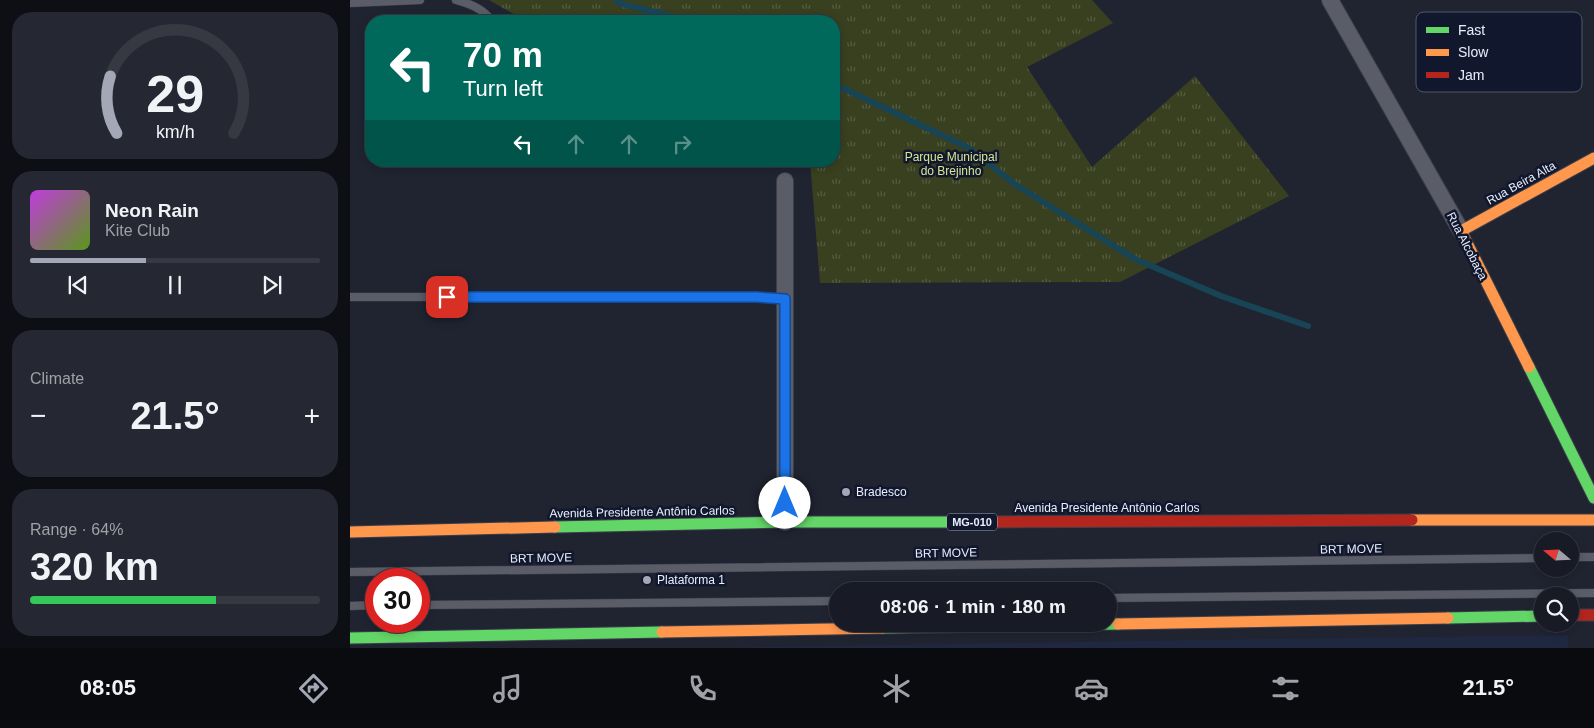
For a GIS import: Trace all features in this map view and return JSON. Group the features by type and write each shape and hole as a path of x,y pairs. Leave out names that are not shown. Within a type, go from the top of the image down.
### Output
{"main road":[{"name":"Rua Beira Alta","path":"1460,231 1594,158"},
{"name":"Rua Alcobaça","path":"1460,231 1594,498"},
{"name":"Avenida Presidente Antônio Carlos","path":"350,532 785,522 1594,520"},
{"path":"1579,615 1594,615"},
{"path":"350,638 1534,616"}],"street":[{"name":"Rua Alcobaça","path":"1330,0 1460,231"},
{"path":"784,181 785,522"}],"lane":[{"path":"350,3 420,0"},
{"path":"456,0 470,4 487,15"},
{"path":"350,296 746,297 785,299"},
{"path":"1579,557 1594,557"},
{"name":"BRT MOVE","path":"350,572 1534,558"},
{"path":"1117,598 1594,593"},
{"path":"430,605 829,601"},
{"path":"350,606 365,605"}],"shaded area":[{"path":"1568,635 1568,648 707,648 1264,639"}],"green space":[{"name":"Parque Municipal do Brejinho","path":"489,0 1092,0 1113,23 1027,67 1092,167 1195,76 1289,196 1120,282 820,283 810,167 840,167 840,15 515,15"}],"waterway":[{"path":"616,0 622,4 667,15"},
{"path":"840,87 967,147 1016,185 1135,259 1221,296 1308,326"}],"traffic: fast":[{"path":"1529,367 1594,498"},
{"path":"555,527 785,522 981,522"},
{"path":"1448,618 1534,616"},
{"path":"350,638 662,632"}],"traffic: slow":[{"path":"1529,367 1461,231 1594,158"},
{"path":"1412,520 1594,520"},
{"path":"350,532 555,527"},
{"path":"1118,624 1448,618"},
{"path":"662,632 829,629"}],"traffic: jam":[{"path":"981,522 1412,520"},
{"path":"1579,615 1594,615"}],"place":[{"name":"Bradesco","path":"846,492"},
{"name":"Plataforma 1","path":"647,580"}],"route":[{"path":"447,297 756,297 785,299 785,503"}]}
